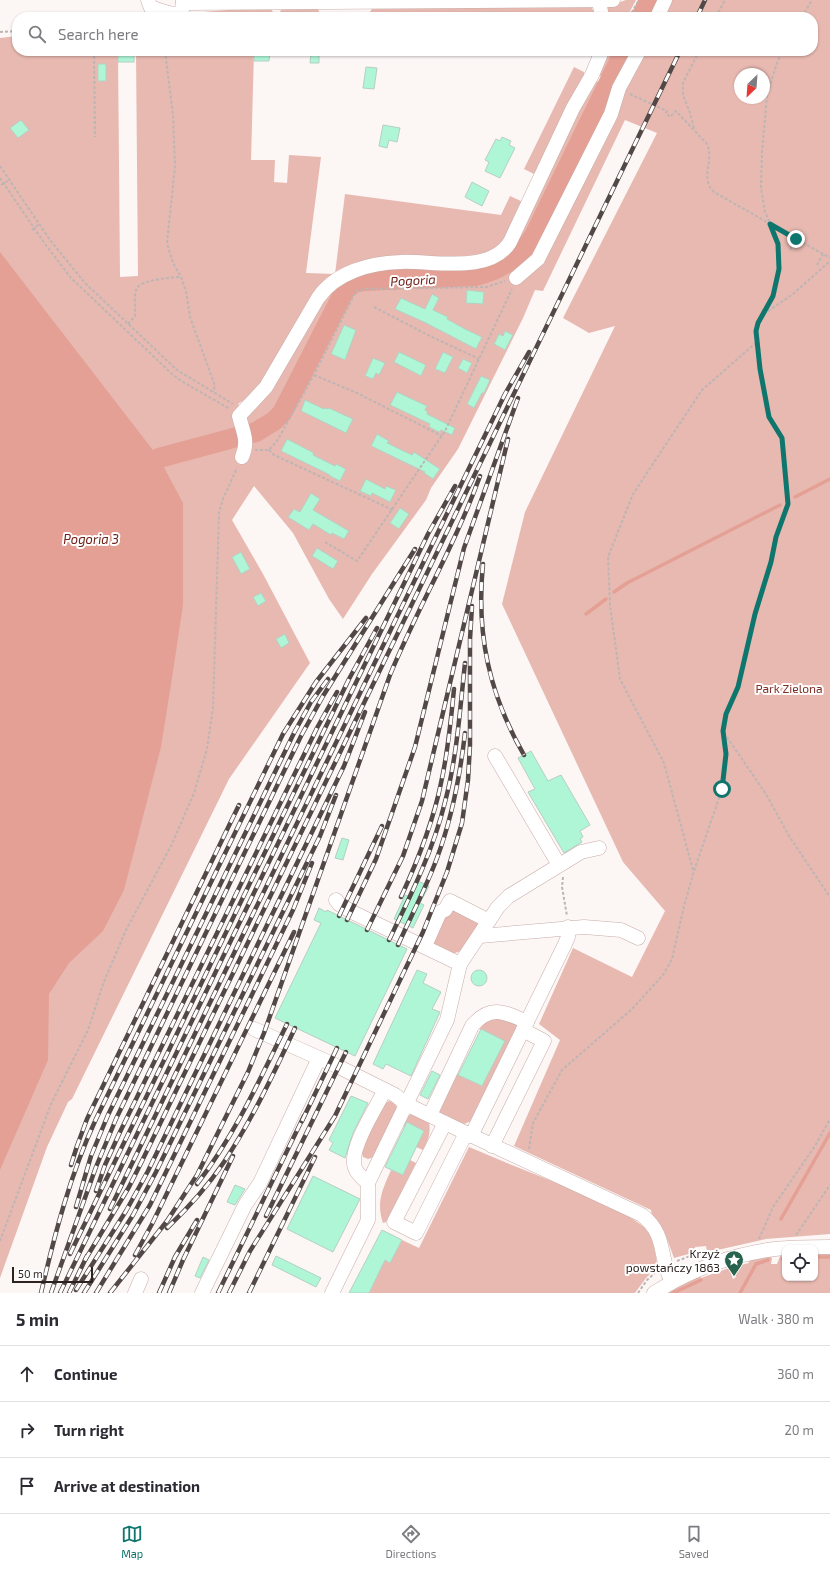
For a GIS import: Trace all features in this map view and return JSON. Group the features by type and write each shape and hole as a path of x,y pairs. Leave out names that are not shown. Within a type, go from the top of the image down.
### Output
{"street":[{"path":"148,0 151,8 178,12 183,2 606,1 603,12"},
{"path":"659,12 665,0"},
{"path":"242,457 245,450 246,441 240,420 266,386 320,295 328,286 340,278 361,268 394,262 452,263 479,261 489,258 504,250 510,242 573,108 592,75 600,56"},
{"path":"516,278 538,259 611,114 619,88 636,56"},
{"path":"495,756 559,865"},
{"path":"332,1293 368,1220 368,1183 447,1020 460,964 498,907 509,896 581,852 599,848"},
{"path":"336,900 339,904 352,912 460,964"},
{"path":"424,946 440,912 445,910 450,901 489,921"},
{"path":"480,936 568,927 584,927 621,930 638,938"},
{"path":"445,1123 394,1222 416,1233 525,1026 565,944 568,937 568,927"},
{"path":"430,1115 472,1026 484,1015 496,1012 506,1012 544,1041 492,1146"},
{"path":"254,1029 319,1058 395,1095 406,1104 526,1162 632,1210 647,1219 659,1236 666,1267 672,1282"},
{"path":"202,1293 245,1205 260,1183 319,1058"},
{"path":"368,1183 360,1176 354,1165 355,1150 385,1090"},
{"path":"654,1293 672,1282 710,1265 751,1253 787,1248 830,1247"},
{"path":"135,1293 141,1279"}],"path":[{"path":"632,12 639,0"},
{"path":"719,12 725,0"},
{"path":"805,12 812,0"},
{"path":"0,32 12,31"},
{"path":"94,56 95,137"},
{"path":"166,56 173,115 175,166 167,243 173,263 181,277 186,291 187,305 195,333 215,386 213,392"},
{"path":"694,130 690,113 683,95 683,83 696,56"},
{"path":"526,1162 533,1123 562,1070 632,1009 663,975 672,959 684,906 694,871 722,789 726,754 724,733 726,714 738,687 755,614 771,562 776,537 788,504 782,438 769,417 760,369 756,331 758,323 773,296 779,269 778,244 765,212 761,188 767,96 780,56"},
{"path":"646,101 667,111 666,114 670,117 676,111 709,148 710,157 707,178 711,189 823,254 830,260 793,294 762,315"},
{"path":"0,166 76,273 177,370 232,403 236,407 240,420"},
{"path":"0,178 33,229 76,283 160,364 183,382 228,407 240,420"},
{"path":"1,185 9,180"},
{"path":"33,229 40,224"},
{"path":"790,250 796,239"},
{"path":"817,265 823,254"},
{"path":"128,324 136,316 136,289 140,284 166,278 181,277"},
{"path":"325,542 357,562 442,436 516,278"},
{"path":"263,451 269,450 277,441 314,375 356,291 365,289 487,287 516,278"},
{"path":"374,307 479,359"},
{"path":"694,871 664,762 620,679 610,605 608,557 633,494 702,390 758,341"},
{"path":"314,375 357,393 442,436"},
{"path":"269,450 274,454 393,510"},
{"path":"0,1241 51,1104 88,1030 103,984 126,930 174,840 202,770 209,740 213,708 219,508 242,457"},
{"path":"724,733 766,794 789,836 830,897"},
{"path":"559,865 563,872 562,887 568,927"},
{"path":"757,1244 772,1207 815,1146 830,1119"},
{"path":"793,1239 830,1185"},
{"path":"638,1293 649,1278 657,1271"}],"green space":[{"path":"626,0 636,0 630,12 607,12 608,6"},
{"name":"Park Zielona","path":"643,0 830,0 830,1234 766,1239 707,1251 706,1246 695,1247 696,1252 674,1258 664,1231 652,1216 651,1210 514,1146 560,1040 539,1024 573,948 632,977 665,911 623,862 502,604 525,512 615,326 589,333 563,318 657,133 625,120 543,291 535,290 523,318 458,449 431,488 426,500 372,574 343,619 329,599 293,533 254,486 232,520 263,574 310,663 229,779 47,1147 0,1278 0,38 12,37 12,56 118,56 120,277 138,276 136,56 254,56 251,160 275,160 274,182 287,183 289,155 321,157 306,273 335,274 345,194 501,215 510,196 523,202 503,244 500,248 490,254 465,259 399,258 375,260 352,266 331,278 325,283 311,301 261,385 250,396 238,404 247,414 269,390 323,299 341,282 363,273 397,265 445,268 476,267 490,263 502,256 513,245 570,124 594,81 601,82 603,79 598,73 604,56 818,56 818,12 636,12"},
{"path":"316,7 319,12 280,12 282,8"},
{"path":"373,7 591,7 594,12 370,12"},
{"path":"270,8 273,12 203,12"},
{"path":"574,67 584,72 586,76 536,175 524,169"},
{"path":"449,908 479,923 461,951 452,954 433,946 432,937"},
{"path":"490,1016 519,1022 471,1121 464,1124 438,1113 455,1073 482,1086 504,1041 478,1028"},
{"path":"389,1101 396,1106 397,1109 374,1157 368,1159 363,1157 361,1150 384,1104"},
{"path":"412,1114 429,1122 429,1137 423,1150 416,1147 424,1131 407,1122 404,1127 400,1125 404,1118"},
{"path":"469,1147 612,1205 645,1226 651,1235 654,1245 657,1267 646,1278 635,1293 369,1293 385,1260 390,1263 402,1240 419,1248"},
{"path":"410,1160 416,1163 386,1222 383,1223 380,1208 381,1195 391,1170 403,1175"},
{"path":"818,1252 830,1252 830,1293 665,1293 700,1275 701,1278 729,1268 733,1279 736,1277 732,1267 749,1263 748,1259 769,1255 772,1258 771,1264 777,1264 781,1254 782,1281 818,1281"}],"water":[{"name":"Pogoria 3","path":"0,252 159,458 183,503 183,605 161,747 124,890 103,931 69,963 49,994 48,1060 0,1170"}],"building":[{"path":"118,56 134,56 134,62 118,62"},
{"path":"254,56 270,56 269,61 254,61"},
{"path":"311,56 319,56 319,63 310,63"},
{"path":"98,64 106,64 106,81 98,81"},
{"path":"366,67 377,68 374,89 363,88"},
{"path":"21,120 29,130 18,138 10,128"},
{"path":"383,125 400,128 397,142 389,140 387,148 379,146"},
{"path":"502,137 511,141 509,145 515,148 500,178 485,171 489,162 485,160 496,139 500,141"},
{"path":"472,182 489,191 482,206 465,197"},
{"path":"467,290 484,292 483,304 466,303"},
{"path":"432,294 439,298 433,310 482,337 476,349 395,309 401,298 425,309"},
{"path":"344,325 356,330 345,360 331,354"},
{"path":"505,331 513,335 505,350 494,344 499,334 503,336"},
{"path":"399,352 426,365 421,376 394,362"},
{"path":"443,352 453,357 445,373 435,369"},
{"path":"373,358 385,363 379,375 376,373 373,379 365,376"},
{"path":"463,359 472,363 467,373 458,368"},
{"path":"481,376 490,380 484,393 482,393 474,408 467,404"},
{"path":"397,392 427,406 425,410 428,412 427,414 455,428 452,435 441,430 439,432 429,427 430,424 390,405"},
{"path":"305,400 324,409 329,408 353,419 346,433 301,411"},
{"path":"377,434 389,441 387,443 412,455 414,452 440,469 433,479 424,473 425,472 371,446"},
{"path":"287,439 314,453 313,455 335,466 336,464 346,469 340,481 281,451"},
{"path":"366,479 385,489 386,486 396,490 390,502 372,493 371,496 360,491"},
{"path":"311,493 320,499 313,510 349,531 344,539 332,533 331,535 313,524 309,530 288,517 294,509 300,512"},
{"path":"400,508 409,514 399,529 390,523"},
{"path":"317,548 338,561 333,569 312,556"},
{"path":"241,552 250,569 241,574 232,557"},
{"path":"261,593 266,601 258,606 253,597"},
{"path":"285,634 289,643 281,648 276,639"},
{"path":"531,751 548,781 561,775 590,825 580,831 583,837 580,839 582,842 564,853 528,792 535,789 518,758"},
{"path":"342,838 349,840 343,860 335,858"},
{"path":"416,880 429,886 420,903 424,905 413,928 394,919 405,895 408,896"},
{"path":"319,908 326,912 327,910 407,949 355,1056 275,1018 321,923 314,920"},
{"path":"417,970 427,974 423,983 441,992 432,1009 440,1012 411,1076 386,1064 383,1069 373,1064"},
{"path":"479,970 486,975 487,978 482,985 479,986 472,981 471,978 476,971"},
{"path":"481,1029 505,1041 482,1086 458,1075"},
{"path":"432,1071 440,1075 428,1099 420,1095"},
{"path":"351,1096 368,1103 353,1133 345,1158 329,1150 333,1143 329,1140"},
{"path":"407,1122 424,1131 403,1175 385,1167"},
{"path":"313,1176 360,1199 333,1252 287,1229"},
{"path":"235,1185 245,1189 235,1205 227,1202"},
{"path":"382,1230 402,1240 390,1263 385,1260 369,1293 349,1293"},
{"path":"276,1256 321,1278 316,1287 272,1265"},
{"path":"203,1257 209,1260 200,1278 195,1276"}],"waterway":[{"name":"Pogoria","path":"643,12 649,0"},
{"name":"Pogoria","path":"159,458 256,432 274,421 282,413 345,290 354,283 365,281 475,276 493,270 509,262 516,256 534,236 622,56"},
{"path":"795,497 830,479"},
{"path":"614,592 627,583 780,505"},
{"path":"586,614 606,599"},
{"path":"781,1219 830,1133"},
{"path":"818,1257 830,1257"},
{"path":"740,1293 756,1264 768,1260"},
{"path":"673,1293 701,1280"}],"railway":[{"path":"699,12 705,0"},
{"path":"85,1260 129,1187 142,1161 678,56"},
{"path":"110,1209 505,394 529,352"},
{"path":"347,920 376,859 415,747 464,548 518,398"},
{"path":"367,930 403,856 422,801 508,439"},
{"path":"110,1293 167,1221 197,1175 248,1072 264,1033 390,675 459,527 480,476"},
{"path":"60,1293 428,534 455,486"},
{"path":"51,1293 96,1167 116,1119 301,736 323,696 415,549"},
{"path":"483,564 481,590 482,615 488,663 502,709 524,755"},
{"path":"229,1293 250,1251 335,1116 423,932 447,872 462,823 468,780 470,745 470,639 472,606"},
{"path":"41,1293 64,1204 78,1161 96,1119 283,734 316,682 366,618"},
{"path":"70,1254 349,679 377,628"},
{"path":"389,940 421,872 440,820 449,785 455,750 465,663"},
{"path":"76,1207 91,1156 108,1115 294,733 311,702 328,679"},
{"path":"401,897 424,841 438,798 447,748 454,689"},
{"path":"96,1191 105,1165 120,1132 317,728 337,692"},
{"path":"76,1290 126,1211 148,1171 344,766 365,712"},
{"path":"398,945 428,880 447,828 455,797 465,733"},
{"path":"84,1293 133,1215 156,1172 320,836 336,795"},
{"path":"71,1165 87,1119 239,805"},
{"path":"339,916 382,826"},
{"path":"96,1293 150,1205 293,910 312,863"},
{"path":"135,1255 152,1224 294,932"},
{"path":"197,1184 211,1165 235,1126 257,1086 287,1024"},
{"path":"167,1228 190,1205 218,1171 244,1130 295,1028"},
{"path":"302,1121 337,1048"},
{"path":"266,1216 346,1052"},
{"path":"218,1293 304,1116"},
{"path":"169,1293 183,1260 233,1156"},
{"path":"249,1293 315,1157"},
{"path":"159,1293 175,1257 197,1220"},
{"path":"69,1293 87,1256"}],"place":[{"name":"Krzyż powstańczy 1863","path":"734,1277"}],"route":[{"path":"722,789 726,754 723,731 726,714 738,687 755,614 771,562 776,537 788,504 782,438 769,417 760,369 756,331 758,323 773,296 779,269 778,244 770,224 796,239"}]}
